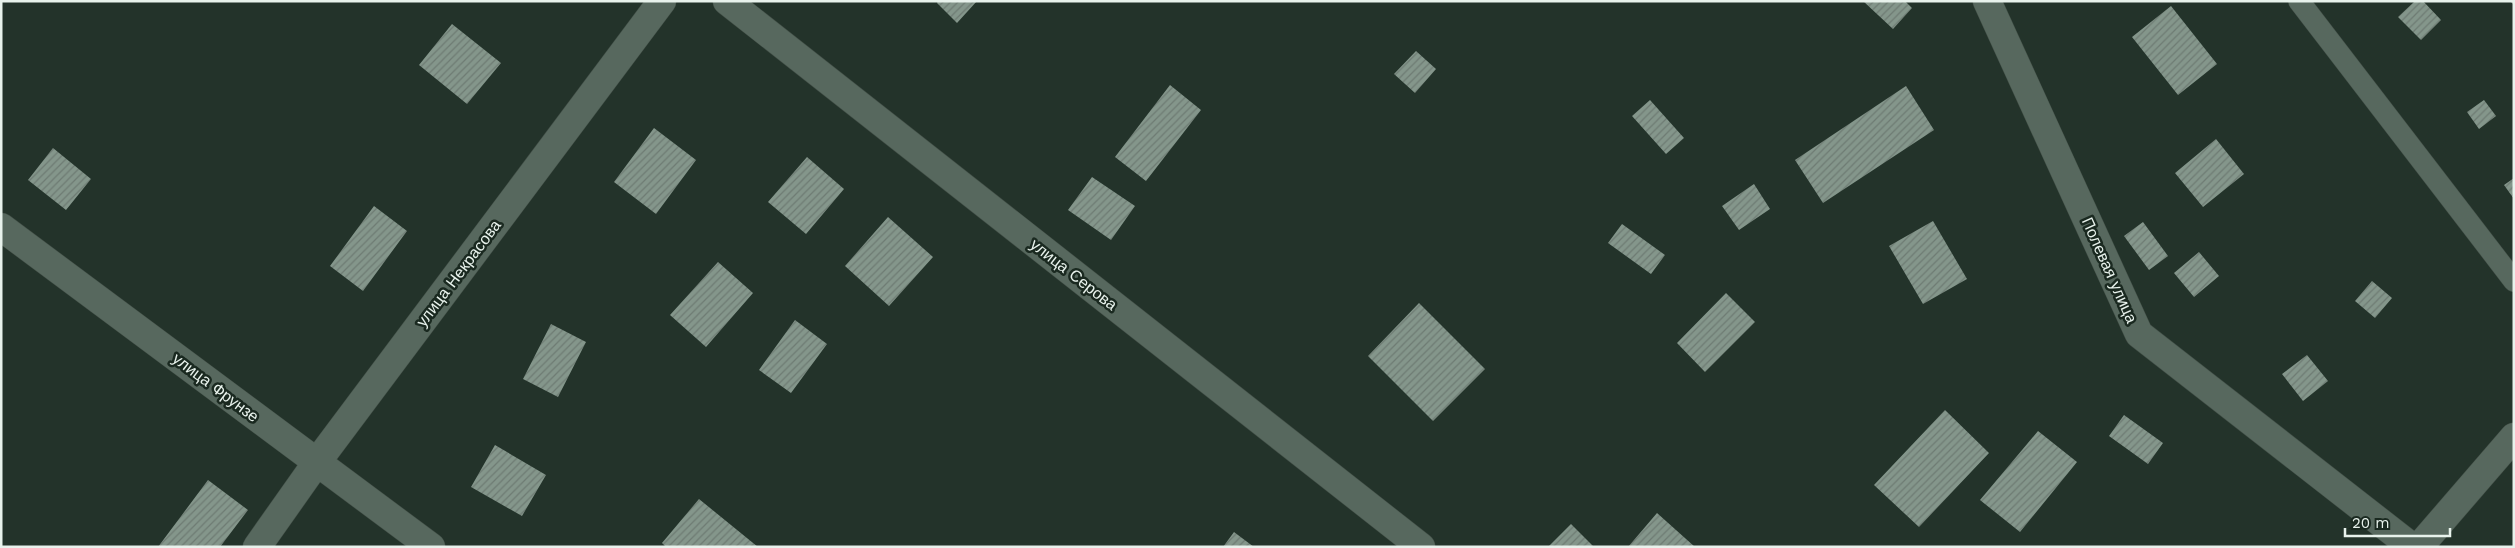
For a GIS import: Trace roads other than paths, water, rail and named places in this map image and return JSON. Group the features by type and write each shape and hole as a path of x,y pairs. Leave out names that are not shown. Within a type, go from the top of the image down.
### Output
{"street":[{"name":"улица Некрасова","path":"257,547 317,462 662,1"},
{"name":"улица Серова","path":"727,1 1421,547"},
{"name":"Полевая улица","path":"1987,1 2139,334 2412,547"},
{"name":"улица Фрунзе","path":"1,227 431,547"},
{"path":"2419,547 2514,437"}],"lane":[{"path":"2299,1 2514,281"}]}
